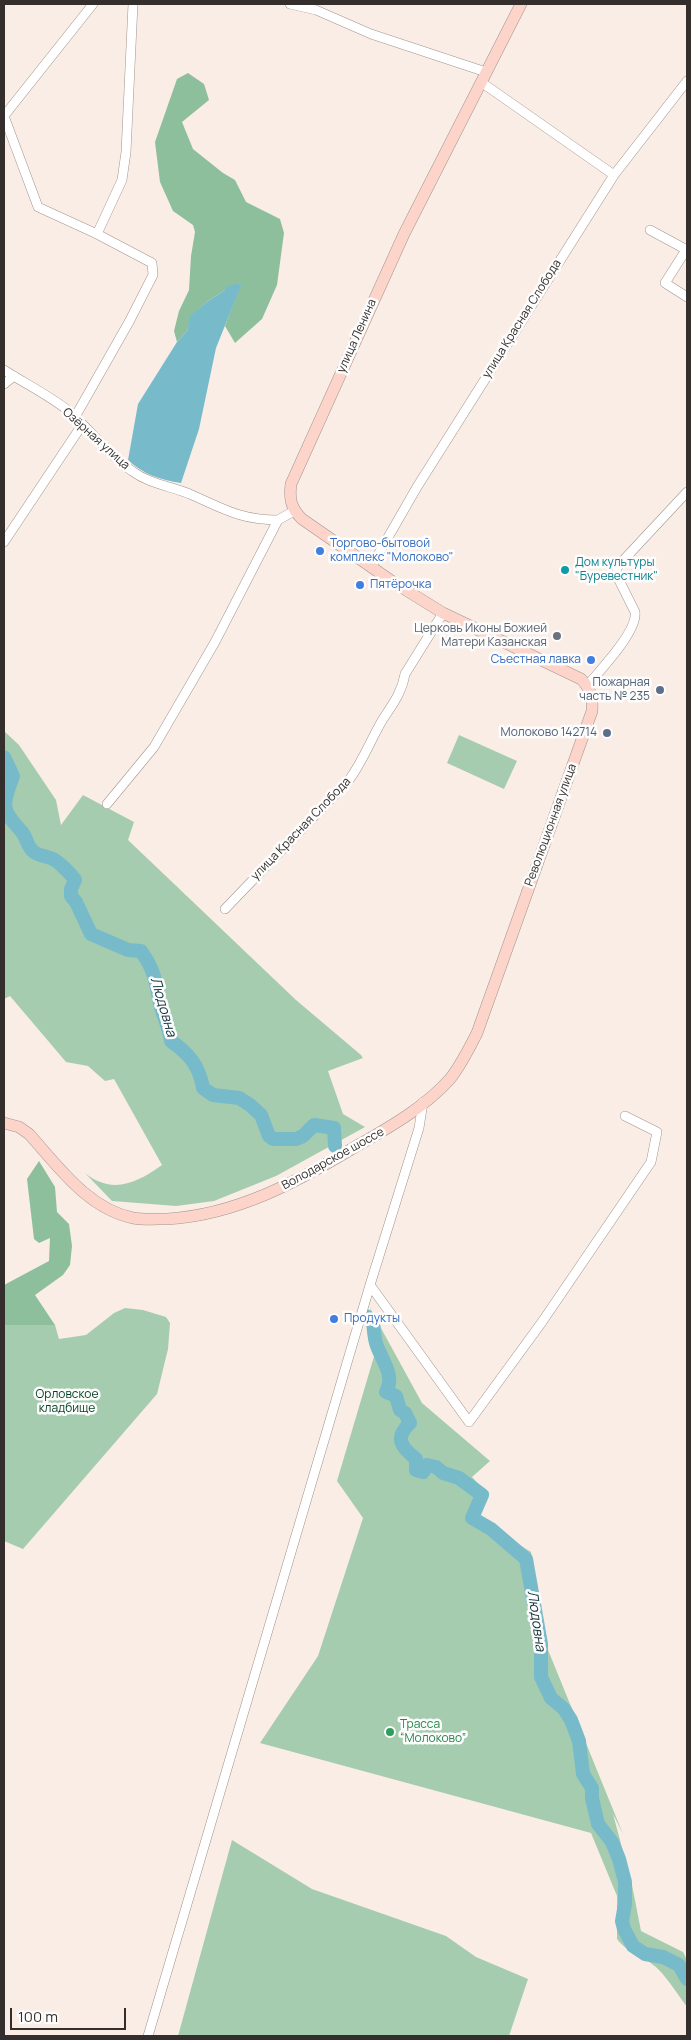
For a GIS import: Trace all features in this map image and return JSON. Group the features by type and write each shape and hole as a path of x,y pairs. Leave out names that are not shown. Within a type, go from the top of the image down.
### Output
{"main road":[{"name":"улица Ленина","path":"294,511 289,498 291,484 404,234 521,4"},
{"path":"294,511 302,519 371,567 443,614 567,672 588,685"},
{"name":"Революционная улица","path":"423,1102 450,1078 477,1033 592,711 593,702 588,685"},
{"name":"Володарское шоссе","path":"4,1123 19,1127 29,1134 85,1195 110,1210 133,1218 160,1219 207,1214 252,1200 280,1188 312,1173 373,1137 404,1118 423,1102"}],"street":[{"path":"75,417 129,322 153,275 152,263 97,234 38,207 4,116 93,4"},
{"path":"97,234 122,180 126,152 133,4"},
{"path":"290,4 316,10 371,34 484,77 614,175"},
{"name":"улица Красная Слобода","path":"371,567 417,487 614,175 687,81"},
{"path":"650,230 687,250 664,283 687,297"},
{"name":"Озёрная улица","path":"4,370 71,413 115,458 142,478 165,488 190,494 224,511 259,520 278,520"},
{"path":"4,384 14,376"},
{"path":"4,542 82,425"},
{"path":"588,685 628,635 636,618 617,576 618,567 687,492"},
{"path":"107,804 154,747 215,642 278,520 294,511"},
{"name":"улица Красная Слобода","path":"225,909 349,780 361,763 383,720 396,702 405,674 443,614"},
{"path":"148,2036 370,1285 419,1128 423,1102"},
{"path":"370,1285 469,1422 542,1322 651,1162 658,1132 625,1116"}],"green space":[{"path":"188,73 204,84 209,100 182,122 193,149 235,180 246,202 280,219 284,233 277,285 262,319 235,343 225,326 241,283 225,290 208,301 191,316 187,331 177,342 174,331 179,311 189,290 191,256 195,232 193,225 173,211 160,182 155,142 177,79"},
{"path":"4,731 19,745 56,800 61,825 83,795 134,822 128,840 296,1000 361,1055 363,1058 328,1071 343,1114 365,1127 276,1176 214,1201 176,1206 112,1201 85,1173 105,1184 115,1185 134,1181 162,1165 114,1079 105,1081 88,1066 66,1062 10,996 4,999"},
{"path":"459,735 517,761 504,789 447,763"},
{"path":"39,1161 55,1187 57,1212 69,1224 72,1246 70,1265 63,1275 35,1295 55,1325 4,1325 4,1285 49,1261 50,1238 39,1243 34,1239 27,1179"},
{"name":"Орловское кладбище","path":"125,1308 143,1310 166,1317 170,1323 168,1349 157,1394 23,1549 4,1541 4,1325 55,1325 59,1339 86,1335 114,1313"},
{"path":"370,1308 422,1403 490,1461 472,1477 488,1494 475,1517 531,1552 546,1645 623,1834 613,1814 632,1885 641,1931 683,1952 687,1960 687,2007 658,1969 626,1948 617,1939 617,1896 591,1833 260,1743 318,1656 363,1518 337,1481 375,1353"},
{"path":"232,1840 312,1889 446,1936 476,1957 528,1979 509,2036 178,2036"}],"water":[{"path":"242,283 216,348 199,429 181,483 146,473 128,460 138,404 177,342 187,331 190,316 225,290 227,286"}],"waterway":[{"name":"Людовна","path":"4,757 13,776 5,801 10,818 24,834 28,845 34,852 56,861 75,880 71,889 71,896 76,902 91,934 128,950 141,951 154,976 171,1041 196,1066 203,1088 213,1095 239,1098 250,1105 261,1115 269,1136 273,1139 296,1139 303,1136 314,1125 334,1128 335,1146"},
{"name":"Людовна","path":"366,1316 373,1322 376,1343 389,1375 386,1392 396,1396 400,1410 405,1413 410,1423 402,1433 401,1442 406,1450 416,1459 416,1470 423,1472 427,1465 436,1467 443,1473 459,1478 482,1495 472,1518 491,1529 526,1559 541,1644 541,1677 551,1698 564,1709 571,1720 579,1741 583,1774 592,1788 592,1798 598,1824 612,1842 619,1859 625,1882 625,1904 622,1921 624,1929 633,1946 645,1954 663,1957 679,1965 687,1979"}],"place":[{"name":"Торгово-бытовой комплекс \"Молоково\"","path":"320,551"},
{"name":"Дом культуры \"Буревестник\"","path":"565,570"},
{"name":"Пятёрочка","path":"360,585"},
{"name":"Церковь Иконы Божией Матери Казанская","path":"557,636"},
{"name":"Съестная лавка","path":"591,660"},
{"name":"Пожарная часть № 235","path":"660,690"},
{"name":"Молоково 142714","path":"607,733"},
{"name":"Продукты","path":"334,1319"},
{"name":"Трасса “Молоково”","path":"390,1732"}]}
